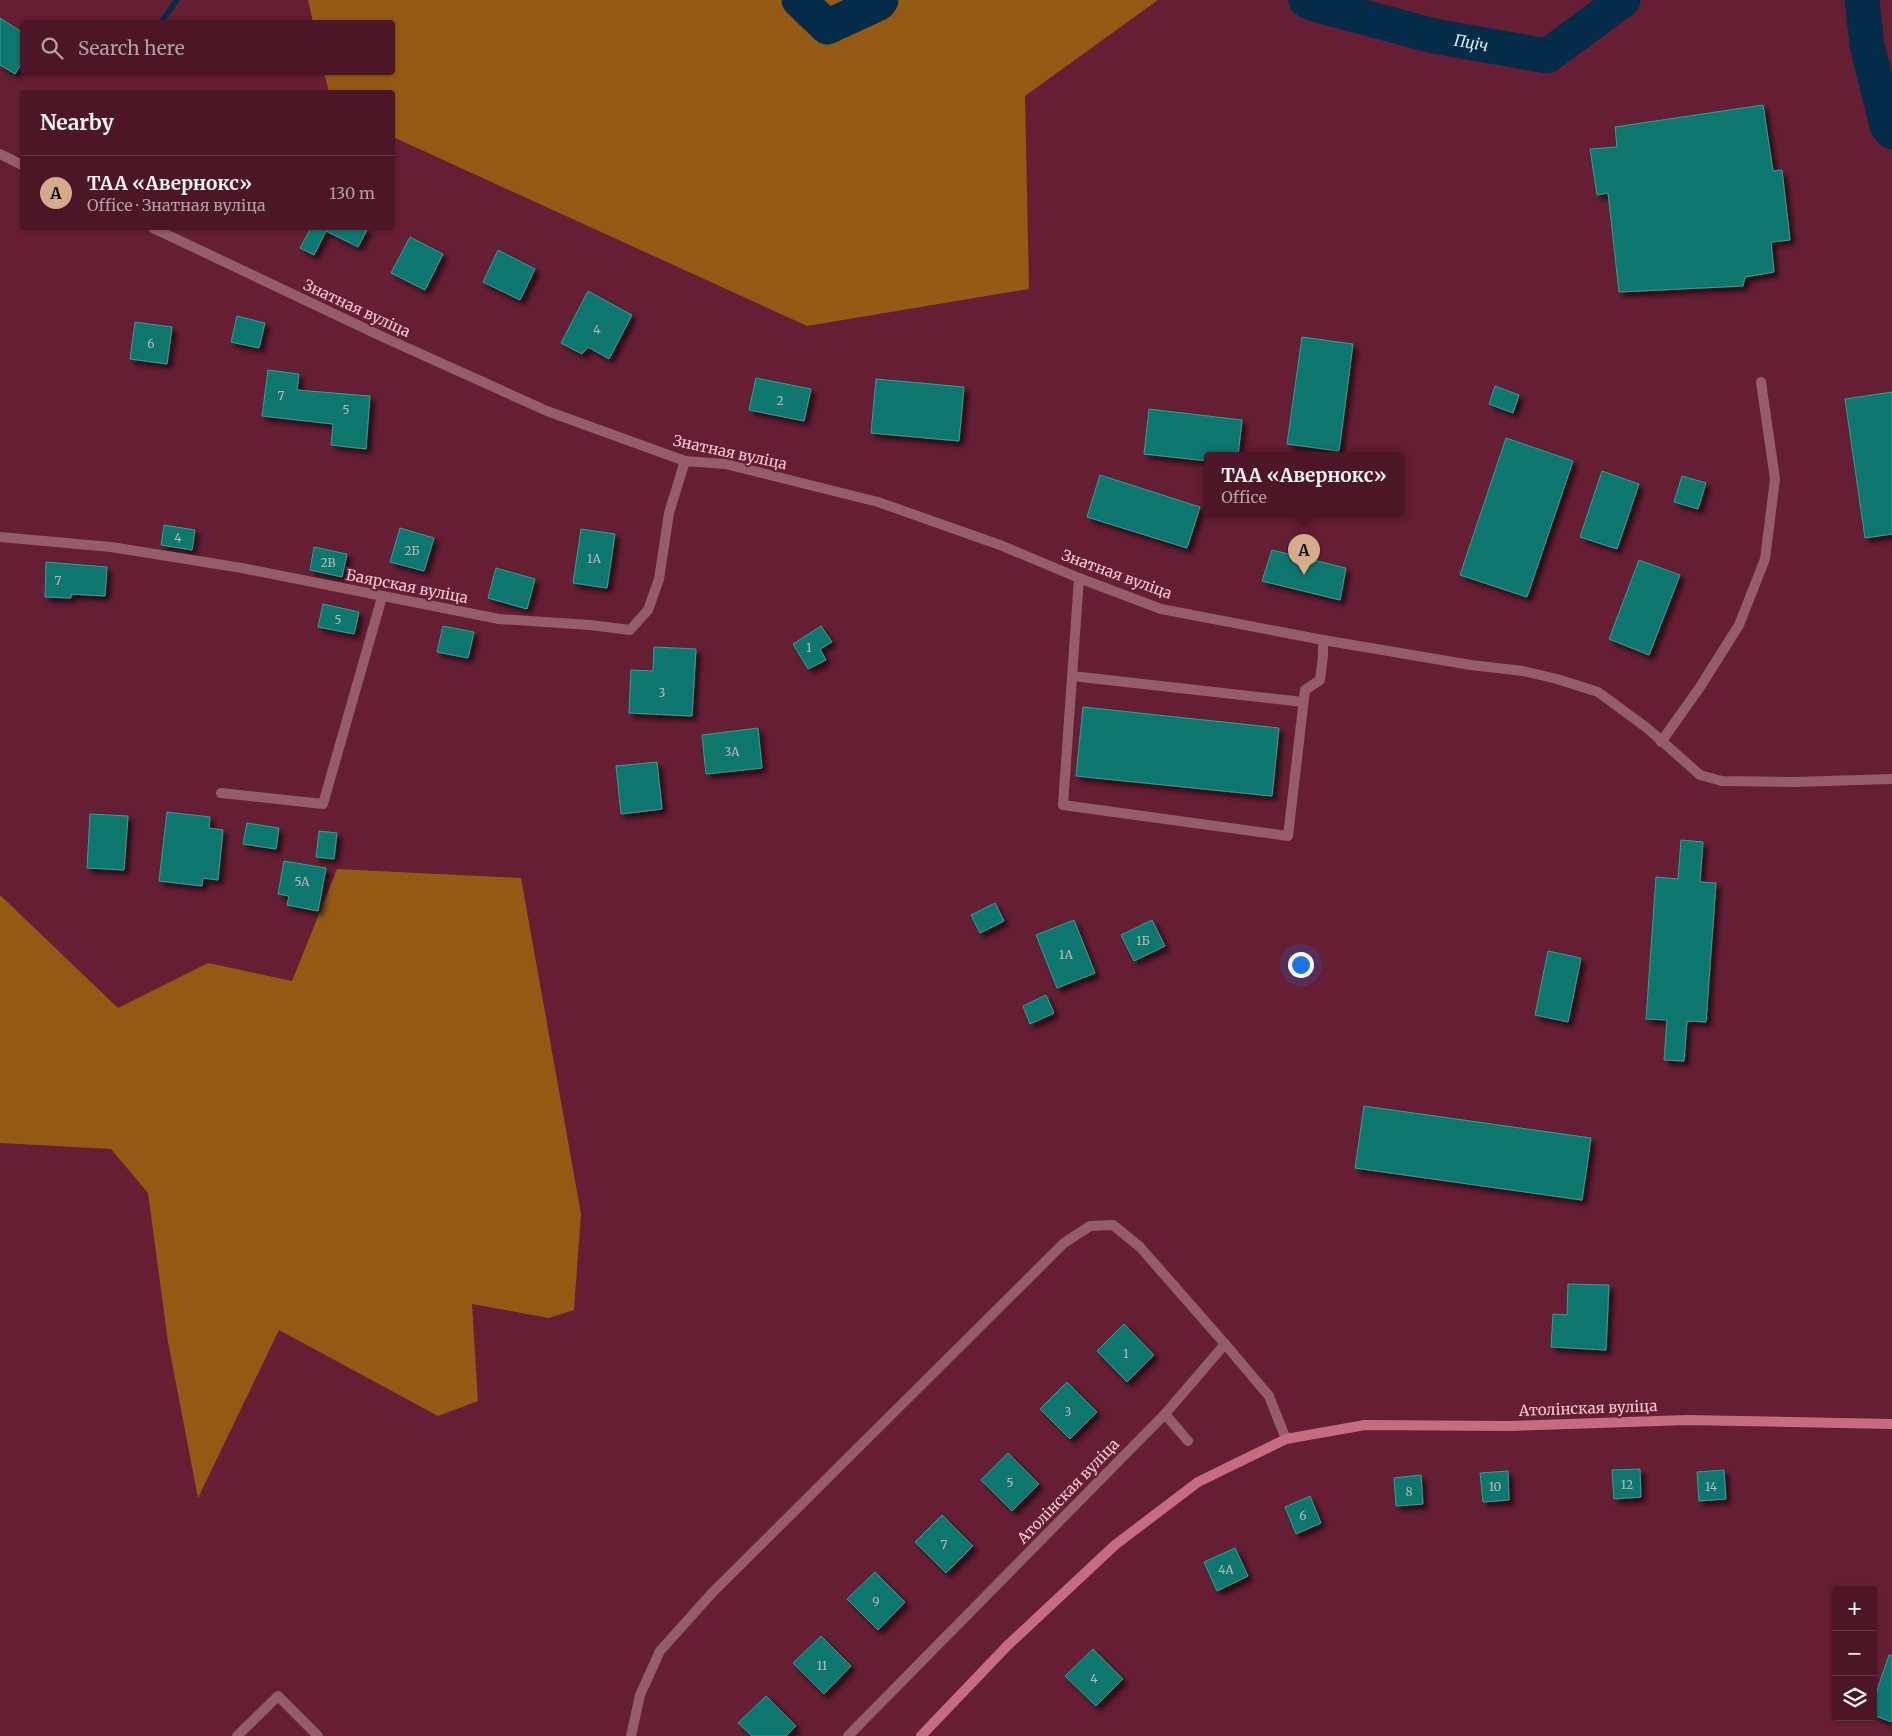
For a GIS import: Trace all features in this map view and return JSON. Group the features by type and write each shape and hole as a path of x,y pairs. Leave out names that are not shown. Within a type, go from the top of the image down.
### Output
{"street":[{"path":"0,154 20,164"},
{"name":"Знатная вуліца","path":"157,230 365,329 547,411 685,461 725,464 878,502 1000,545 1079,578 1161,608 1323,640 1472,665 1523,671 1598,692 1630,715 1700,776 1722,781 1794,782 1892,779"},
{"path":"1661,742 1700,687 1739,625 1765,559 1775,479 1761,382"},
{"name":"Баярская вуліца","path":"0,537 111,547 242,568 499,619 590,625 630,630 648,610 659,579 669,513 685,461"},
{"path":"1079,578 1063,804 1288,836 1305,690 1320,680 1323,640"},
{"path":"221,793 323,804 382,597"},
{"path":"1072,676 1304,702"},
{"path":"631,1736 640,1695 660,1652 719,1586 1064,1243 1090,1226 1114,1225 1140,1247 1269,1396 1286,1439"},
{"name":"Атолінская вуліца","path":"848,1736 1165,1414 1225,1344"},
{"path":"1165,1414 1188,1441"},
{"name":"Атолінская вуліца","path":"921,1736 1007,1646 1115,1545 1198,1482 1286,1439 1365,1424 1510,1426 1687,1420 1892,1424"},
{"path":"238,1736 278,1696 318,1736"}],"shaded area":[{"path":"308,0 1158,0 1025,96 1029,289 807,326 395,138 395,90 328,90 325,75 395,75 395,20 313,20"},
{"path":"337,869 521,878 581,1214 574,1310 549,1318 472,1304 478,1401 438,1416 279,1330 198,1498 168,1342 148,1193 111,1149 0,1143 0,895 118,1008 208,963 292,981"}],"building":[{"path":"0,18 20,31 20,65 15,74 0,65"},
{"path":"1763,105 1773,171 1782,170 1790,240 1771,242 1774,272 1745,277 1743,286 1619,292 1608,193 1597,195 1590,149 1617,147 1615,127"},
{"path":"310,230 367,230 358,247 326,231 314,255 300,248"},
{"path":"410,237 443,254 425,290 391,273"},
{"path":"498,250 535,269 520,300 483,282"},
{"path":"588,291 632,315 609,359 588,347 582,354 561,343"},
{"path":"237,316 265,323 259,348 231,342"},
{"path":"135,322 172,327 167,364 130,359"},
{"path":"1302,337 1353,344 1339,451 1287,444"},
{"path":"268,370 299,374 297,390 370,396 366,449 331,445 333,424 262,416"},
{"path":"756,378 811,389 804,421 749,410"},
{"path":"876,379 964,387 959,441 871,433"},
{"path":"1495,386 1519,395 1513,413 1489,404"},
{"path":"1892,392 1892,534 1865,538 1845,399"},
{"path":"1149,409 1242,420 1238,452 1204,452 1204,461 1144,454"},
{"path":"1506,438 1573,461 1527,597 1460,575"},
{"path":"1602,471 1639,484 1617,549 1580,537"},
{"path":"1100,475 1200,507 1187,548 1087,517"},
{"path":"1682,476 1706,483 1698,509 1674,502"},
{"path":"164,525 195,530 192,550 161,545"},
{"path":"400,528 434,538 424,571 390,562"},
{"path":"581,529 615,534 607,588 573,583"},
{"path":"314,547 347,554 342,577 310,570"},
{"path":"1272,550 1346,568 1340,600 1262,581"},
{"path":"1639,560 1680,575 1649,655 1609,639"},
{"path":"46,562 107,567 105,596 71,594 71,598 45,597"},
{"path":"496,568 535,579 527,609 488,598"},
{"path":"323,604 359,612 354,634 318,627"},
{"path":"443,626 474,632 468,658 437,652"},
{"path":"821,626 832,642 820,649 826,660 808,669 793,644"},
{"path":"654,647 696,649 692,716 629,713 631,670 653,671"},
{"path":"1083,707 1279,728 1272,796 1076,776"},
{"path":"758,728 762,768 706,774 702,735"},
{"path":"657,762 662,809 621,814 616,766"},
{"path":"167,812 210,817 209,828 223,830 218,880 203,878 202,886 159,881"},
{"path":"90,814 128,816 124,870 87,868"},
{"path":"247,823 279,828 276,849 243,844"},
{"path":"319,831 337,833 334,859 316,857"},
{"path":"1681,840 1703,842 1700,882 1716,883 1706,1022 1687,1021 1684,1061 1664,1060 1667,1020 1646,1019 1656,877 1678,879"},
{"path":"284,861 326,868 318,911 287,905 289,896 278,894"},
{"path":"995,903 1004,921 980,933 971,915"},
{"path":"1074,920 1095,973 1057,988 1036,935"},
{"path":"1152,920 1165,946 1134,961 1121,935"},
{"path":"1548,951 1581,958 1568,1022 1535,1015"},
{"path":"1046,995 1054,1013 1030,1024 1023,1006"},
{"path":"1364,1106 1591,1138 1582,1200 1355,1168"},
{"path":"1568,1284 1609,1285 1606,1350 1551,1347 1553,1314 1567,1315"},
{"path":"1124,1324 1154,1355 1127,1382 1097,1351"},
{"path":"1067,1382 1097,1412 1070,1439 1040,1409"},
{"path":"1008,1453 1039,1484 1012,1511 981,1480"},
{"path":"1640,1469 1641,1497 1614,1499 1612,1470"},
{"path":"1724,1470 1726,1499 1699,1501 1697,1472"},
{"path":"1508,1471 1509,1500 1483,1502 1480,1473"},
{"path":"1421,1475 1423,1504 1396,1506 1394,1478"},
{"path":"1310,1496 1321,1523 1296,1534 1285,1507"},
{"path":"942,1515 973,1546 946,1573 915,1542"},
{"path":"1235,1548 1248,1576 1217,1591 1204,1562"},
{"path":"875,1572 905,1602 878,1630 847,1599"},
{"path":"821,1636 851,1666 824,1694 793,1663"},
{"path":"1093,1649 1123,1679 1096,1706 1065,1676"},
{"path":"1889,1655 1892,1655 1892,1722 1877,1716 1877,1690"},
{"path":"766,1696 796,1726 786,1736 752,1736 738,1723"}],"waterway":[{"path":"162,20 177,0"},
{"name":"Пціч","path":"799,0 827,27 879,3 881,0"},
{"name":"Пціч","path":"1306,0 1314,4 1434,36 1547,56 1623,0"},
{"name":"Пціч","path":"1314,4 1316,0"},
{"name":"Пціч","path":"1862,0 1867,45 1887,126 1892,132"}],"place":[{"name":"ТАА «Авернокс»","path":"1304,575"}]}
